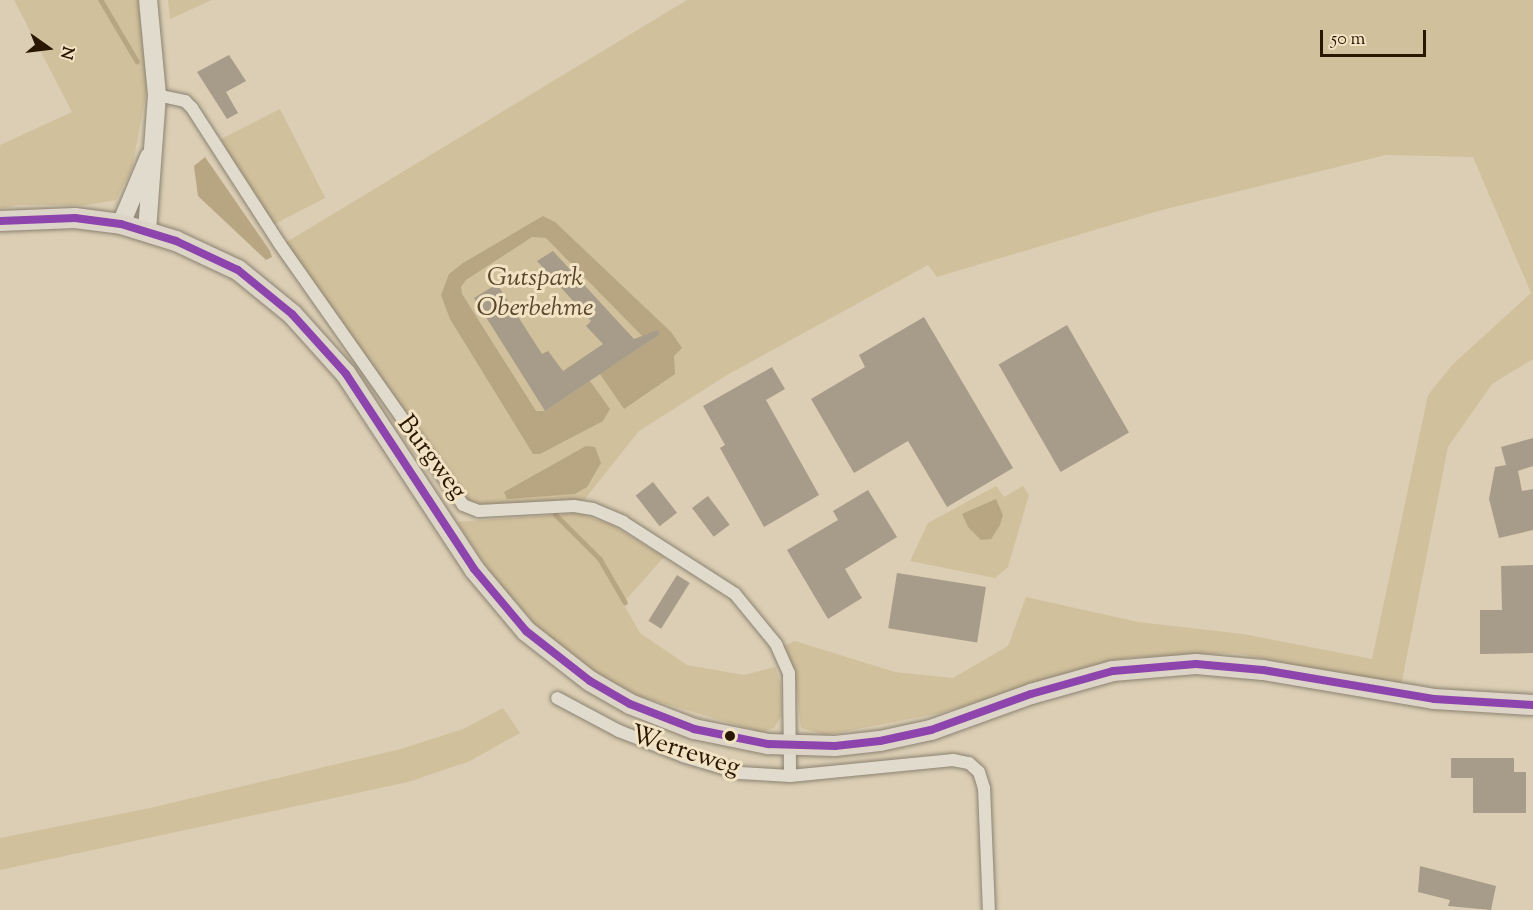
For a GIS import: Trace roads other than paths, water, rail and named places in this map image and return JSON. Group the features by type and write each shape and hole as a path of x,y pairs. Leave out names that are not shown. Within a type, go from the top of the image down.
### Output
{"main road":[{"path":"147,231 155,142 164,96 148,0"},
{"path":"122,224 155,142"},
{"path":"0,221 75,218 122,224 147,231 238,270 292,314 346,374 474,569 526,631 556,657 590,681 654,714 727,737 790,745 835,746 890,739 931,730 1071,681 1143,667 1234,666 1434,699 1533,705"}],"street":[{"name":"Burgweg","path":"164,96 192,108 279,243 454,498 479,511 574,506 593,509 623,522 735,594 776,644 789,673 790,745"},
{"name":"Werreweg","path":"557,698 619,731 683,756 740,773 790,776 953,760 969,764 979,772 984,788 990,910"},
{"path":"790,745 790,776"}],"waterway":[{"path":"101,0 137,61"},
{"path":"555,514 600,559 625,602"}],"park label":[{"name":"Gutspark Oberbehme","path":"535,294"}]}
